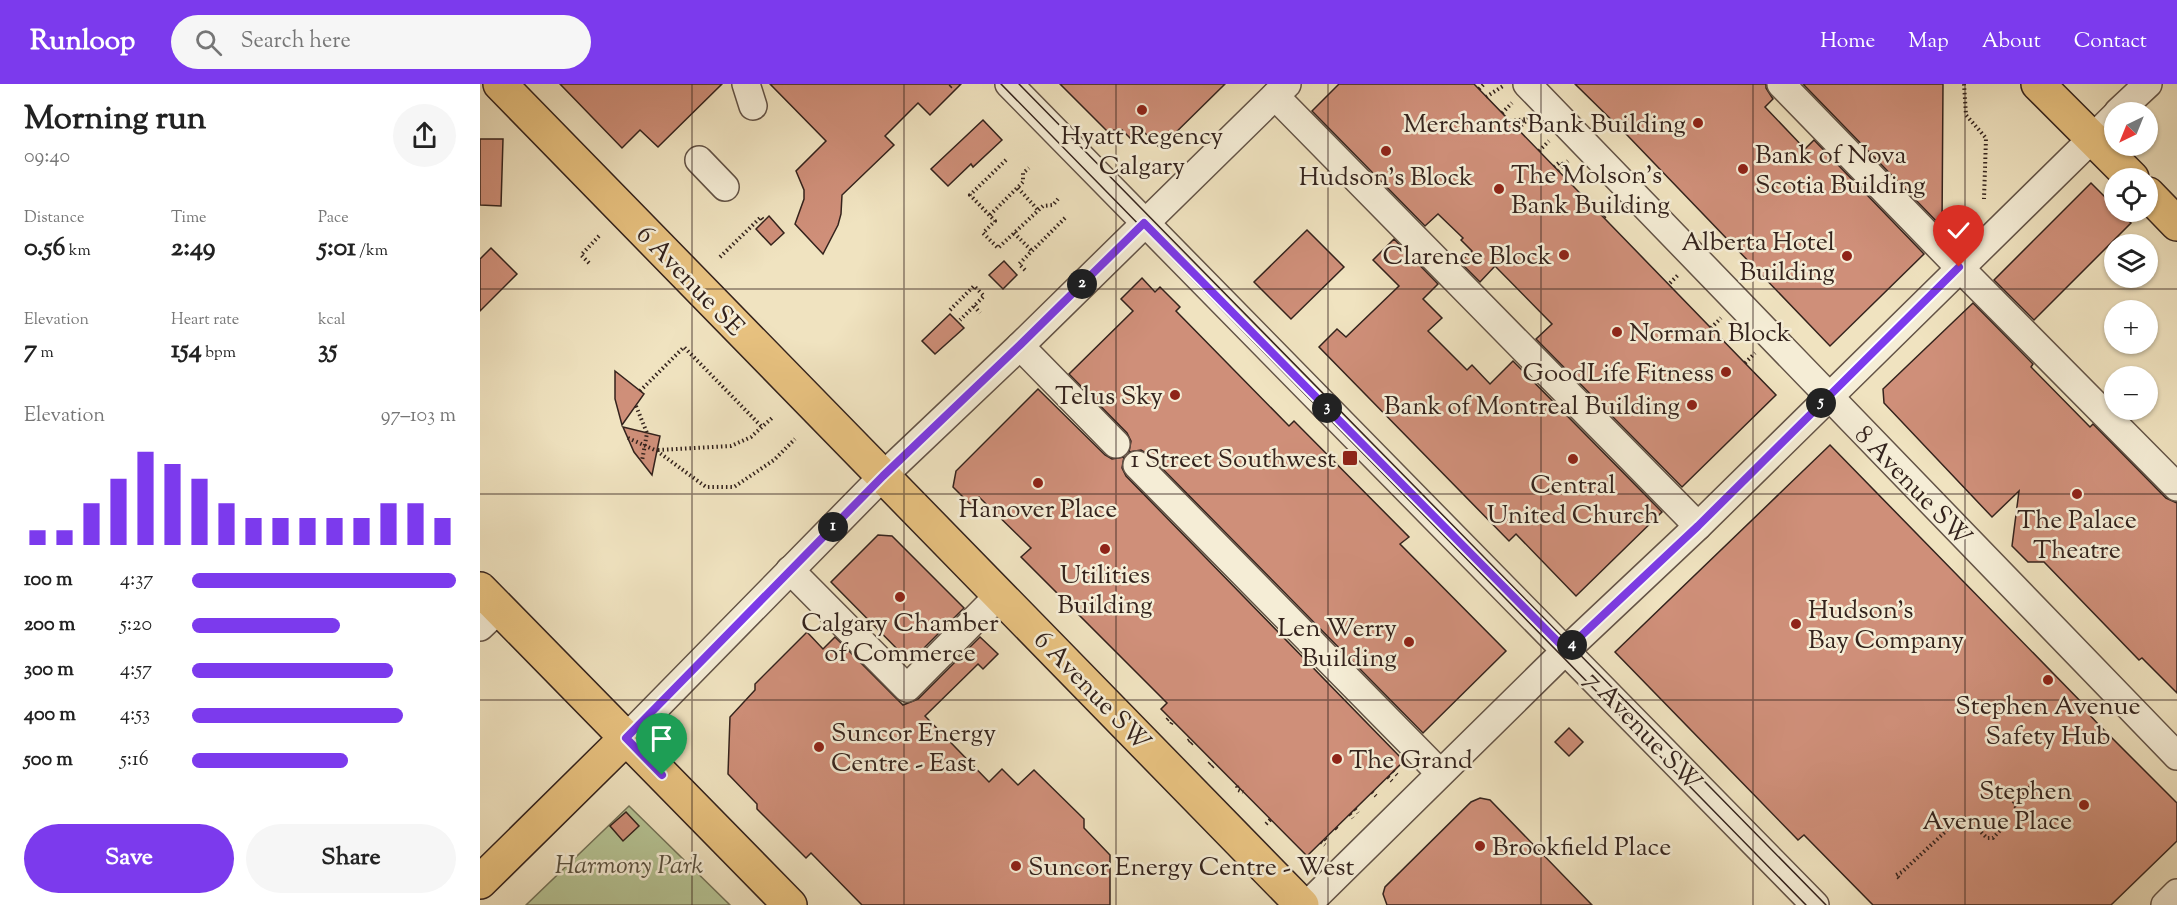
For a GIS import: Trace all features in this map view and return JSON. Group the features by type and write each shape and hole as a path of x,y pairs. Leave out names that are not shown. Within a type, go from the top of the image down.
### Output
{"main road":[{"name":"6 Avenue SE","path":"500,84 883,476"},
{"path":"2038,84 2104,120"},
{"path":"2158,204 2177,224"},
{"name":"6 Avenue SW","path":"883,476 1302,905"},
{"path":"486,608 626,738 790,905"},
{"path":"480,882 626,738"}],"street":[{"name":"7 Avenue SW","path":"1009,84 1815,905"},
{"name":"8 Avenue SW","path":"1527,84 2177,756"},
{"path":"1781,84 2177,487"},
{"path":"2129,102 2148,84"},
{"path":"626,738 883,476 1281,90 1698,526"},
{"path":"1307,905 1566,650 1698,526 2104,126"},
{"path":"699,160 725,187"},
{"path":"1020,345 1116,444"},
{"path":"1137,465 1440,774"},
{"path":"790,570 907,688 999,595"},
{"path":"2165,905 2177,893"}],"path":[{"path":"1479,89 1484,84"},
{"path":"1486,97 1506,84"},
{"path":"1964,84 1966,115 1986,138 1984,199"},
{"path":"1510,121 1529,119 1514,125"},
{"path":"1006,160 970,195 995,221 983,233 998,248 1038,210 1043,206 1053,205 1058,199"},
{"path":"1554,167 1560,162 1564,166"},
{"path":"990,215 1023,182 1023,173 1029,168"},
{"path":"1018,188 1038,210"},
{"path":"720,257 760,217 764,221"},
{"path":"1025,270 1019,264 1065,218"},
{"path":"1014,233 1032,251"},
{"path":"1049,234 1053,239"},
{"path":"589,263 581,255 599,236"},
{"path":"950,310 974,286 984,296 960,320"},
{"path":"974,306 980,313"},
{"path":"640,391 684,347 762,427"},
{"path":"636,406 647,433 642,461"},
{"path":"657,451 731,446 751,437 773,417"},
{"path":"628,438 657,451 706,487 734,487 774,460 795,439"},
{"path":"1393,771 1397,776"},
{"path":"2016,807 2013,804 2033,784 2035,787"},
{"path":"1899,878 1896,875 1959,819 1967,818 1987,838 1993,838 2006,824"},
{"path":"1266,824 1270,819"}],"green space":[{"name":"Harmony Park","path":"629,806 730,905 526,905"}],"building":[{"path":"560,84 722,84 658,147 640,130 622,148"},
{"path":"770,84 961,84 930,115 918,103 885,136 894,145 842,195 838,225 823,254 795,224 804,199 804,190 796,171 826,141"},
{"name":"Hyatt Regency Calgary","path":"1060,84 1225,84 1160,148 1144,132 1134,142 1122,130 1118,133 1114,130 1110,134"},
{"path":"1339,84 1474,84 1776,395 1682,487 1536,339 1552,324 1495,266 1480,282 1460,262 1472,251 1461,240 1463,238 1438,214 1425,226 1312,111"},
{"path":"1575,84 1766,84 1773,99 1765,107 1805,149 1814,140 1924,254 1830,346"},
{"path":"1803,84 1943,84 1942,227"},
{"path":"983,120 1002,140 973,167 971,164 948,186 931,169"},
{"path":"480,139 503,139 501,206 480,205"},
{"path":"2091,183 2104,196 2104,222 2131,223 2120,234 2104,234 2104,250 2034,320 1994,280"},
{"path":"769,216 784,233 771,245 756,229"},
{"path":"1307,230 1344,267 1291,319 1254,282"},
{"path":"1394,239 1438,284 1423,299 1442,318 1428,331 1467,370 1472,365 1490,384 1513,361 1662,512 1576,596 1516,534 1509,541 1319,347 1337,329 1346,337 1399,286 1373,260"},
{"path":"491,248 517,274 480,311 480,259"},
{"path":"1004,261 1017,275 1003,289 989,275"},
{"path":"1142,278 1155,292 1160,287 1180,307 1176,311 1289,426 1294,421 1409,537 1400,544 1506,651 1423,733 1148,454 1141,450 1129,452 1131,441 1127,433 1069,374 1133,311 1121,299"},
{"path":"1973,303 2090,427 2093,424 2166,498 2177,503 2177,693 2142,658 2139,660 2044,562 2028,562 2012,546 2019,491 1992,517 1884,403 1883,389"},
{"path":"950,314 964,328 935,354 922,341"},
{"path":"615,371 644,394 622,425 615,399"},
{"path":"1038,389 1105,455 1112,459 1124,457 1122,468 1126,476 1404,761 1307,856 1161,709 1167,703 1021,557 1031,548 979,497 971,505 953,487 956,471"},
{"path":"623,427 660,436 652,475 634,452"},
{"path":"1830,445 2177,803 2177,841 2111,905 1873,905 1804,835 1798,840 1615,652"},
{"name":"Calgary Chamber of Commerce","path":"878,535 892,536 964,608 910,662 831,582"},
{"path":"807,632 823,649 835,637 903,705 918,699 980,637 998,654 983,669 978,664 925,716 989,782 1002,769 1018,785 1034,770 1084,819 1084,828 1110,855 1110,905 862,905 811,853 806,858 757,809 757,804 728,774 730,717 755,690 755,684"},
{"path":"1569,728 1583,742 1569,756 1555,742"},
{"name":"Brookfield Place","path":"1480,798 1490,800 1592,905 1387,905 1383,894 1385,887 1471,802"},
{"path":"626,812 639,826 623,841 610,826"}],"tram line":[{"path":"1001,84 1806,905"},
{"path":"1019,84 1826,905"}],"place":[{"name":"Hyatt Regency Calgary","path":"1142,110"},
{"name":"Merchants Bank Building","path":"1698,123"},
{"name":"Hudson's Block","path":"1386,151"},
{"name":"Bank of Nova Scotia Building","path":"1743,169"},
{"name":"The Molson's Bank Building","path":"1499,189"},
{"name":"Clarence Block","path":"1564,255"},
{"name":"Alberta Hotel Building","path":"1847,256"},
{"name":"Norman Block","path":"1617,332"},
{"name":"GoodLife Fitness","path":"1726,372"},
{"name":"Telus Sky","path":"1175,395"},
{"name":"Bank of Montreal Building","path":"1692,405"},
{"name":"1 Street Southwest","path":"1350,458"},
{"name":"Central United Church","path":"1573,459"},
{"name":"Hanover Place","path":"1038,483"},
{"name":"The Palace Theatre","path":"2077,494"},
{"name":"Utilities Building","path":"1105,549"},
{"name":"Calgary Chamber of Commerce","path":"900,597"},
{"name":"Hudson's Bay Company","path":"1796,624"},
{"name":"Len Werry Building","path":"1409,642"},
{"name":"Stephen Avenue Safety Hub","path":"2048,680"},
{"name":"Suncor Energy Centre - East","path":"819,747"},
{"name":"The Grand","path":"1337,759"},
{"name":"Stephen Avenue Place","path":"2084,805"},
{"name":"Brookfield Place","path":"1480,846"},
{"name":"Suncor Energy Centre - West","path":"1016,866"}],"route":[{"path":"662,775 626,738 883,476 1144,223 1566,650 1698,526 1959,267"}]}
